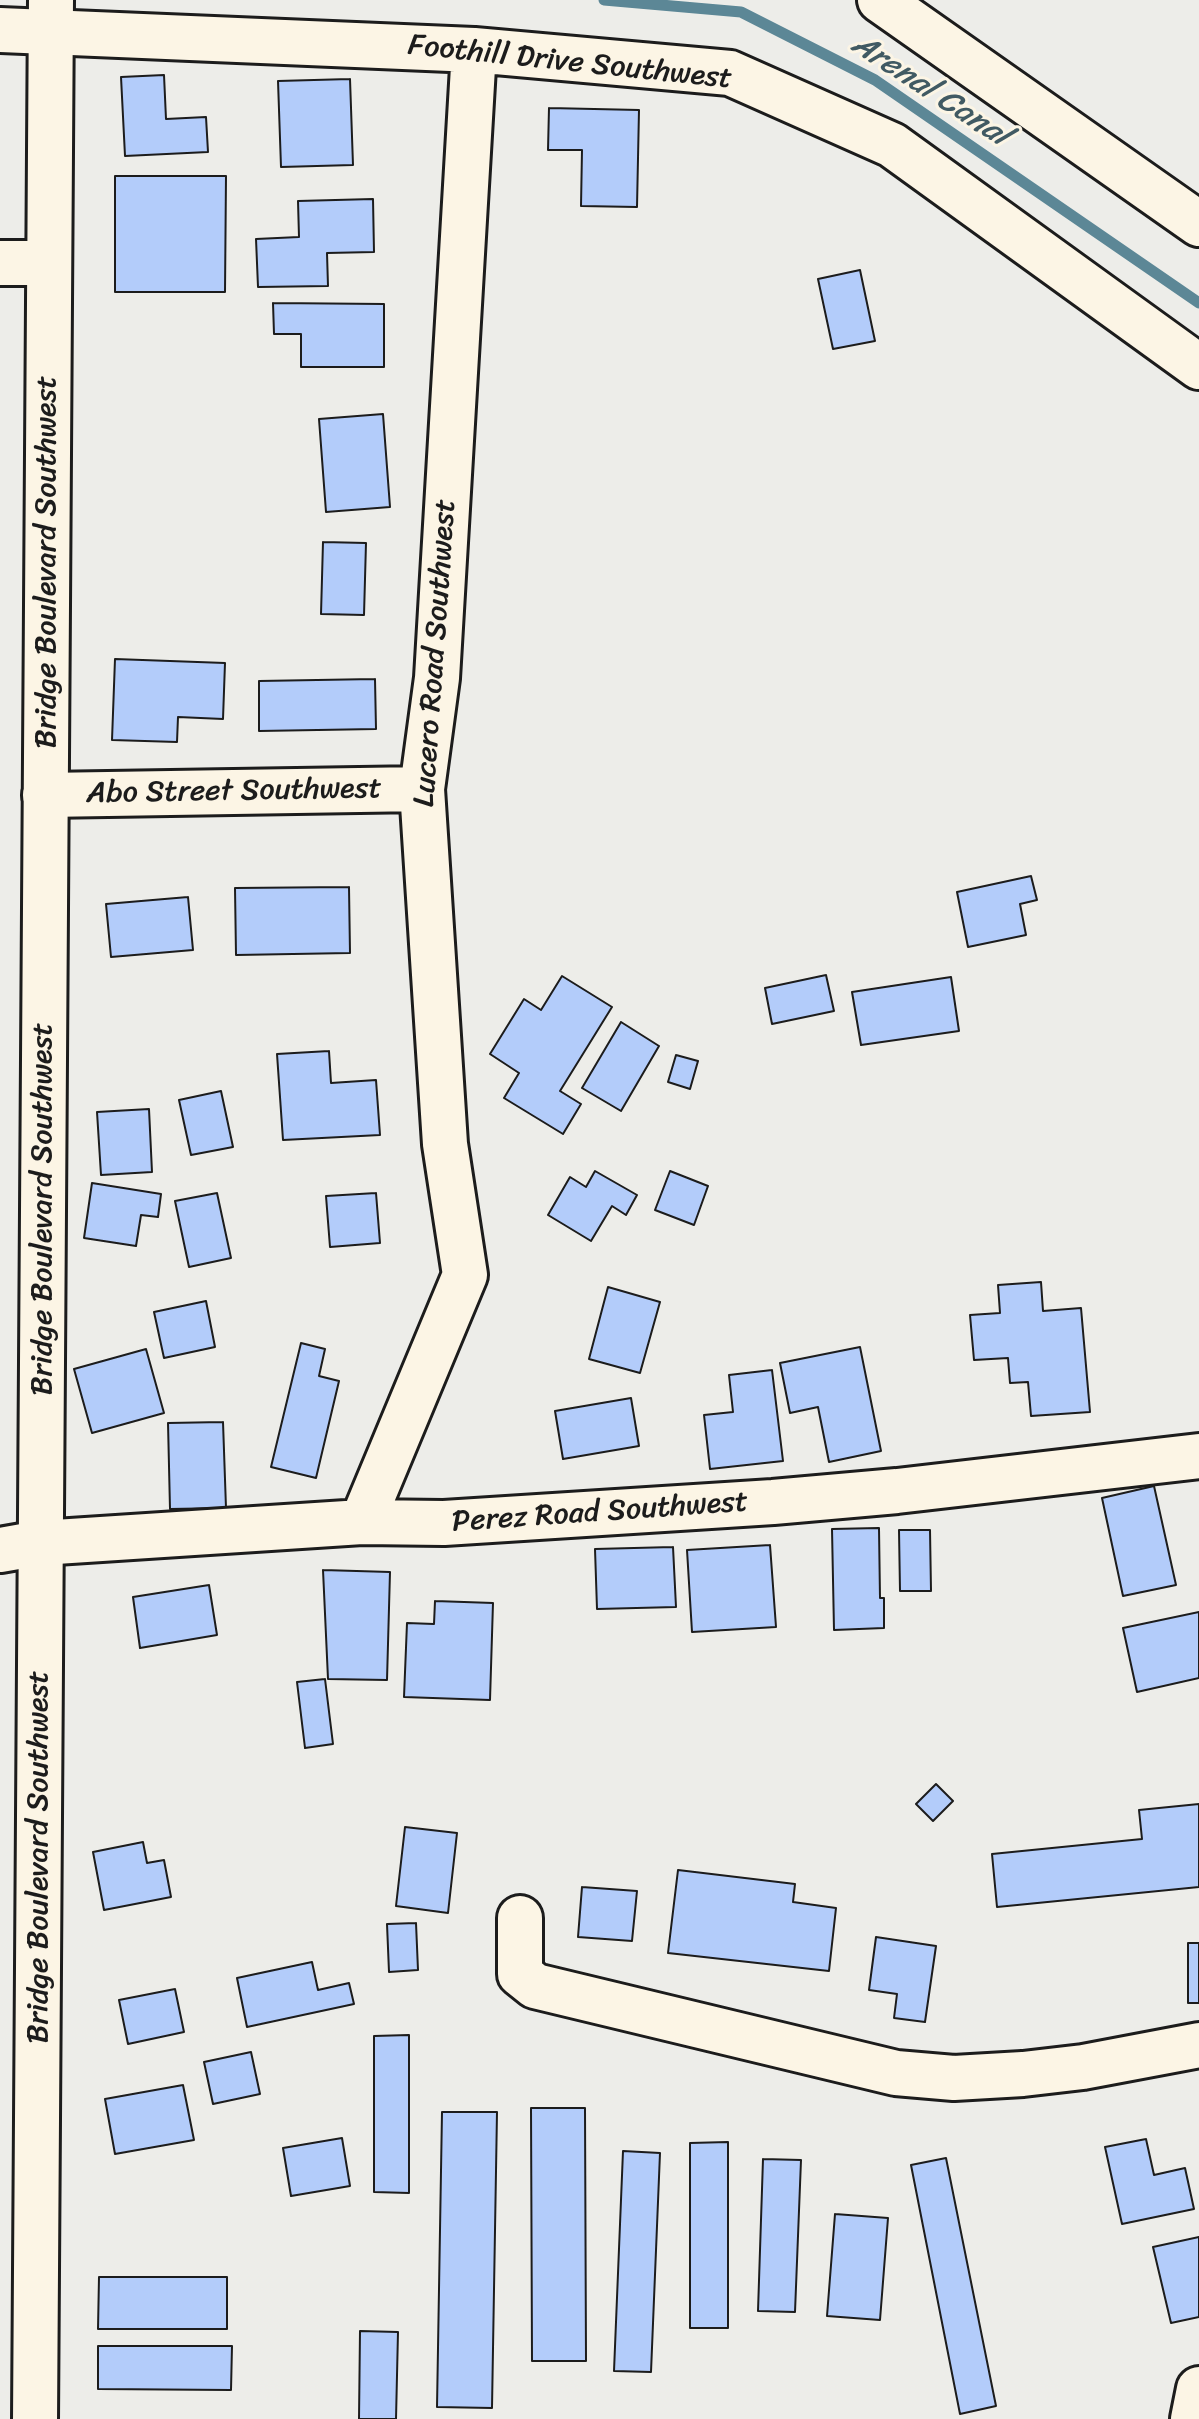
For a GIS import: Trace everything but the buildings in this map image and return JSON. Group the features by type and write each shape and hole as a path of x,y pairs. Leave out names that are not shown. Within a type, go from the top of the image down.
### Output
{"street":[{"path":"880,0 1199,224"},
{"name":"Foothill Drive Southwest","path":"0,30 51,16 730,73 892,145 1199,367"},
{"name":"Bridge Boulevard Southwest","path":"35,2419 20,1547 45,795 51,16"},
{"name":"Lucero Road Southwest","path":"362,1522 465,1275 445,1144 422,789 437,678 474,50"},
{"path":"0,263 49,263"},
{"name":"Abo Street Southwest","path":"45,795 422,789"},
{"name":"Perez Road Southwest","path":"20,1547 362,1522 444,1523 773,1502 1199,1456"},
{"path":"520,1918 520,1974 535,1986 896,2073 954,2078 1023,2074 1083,2067 1199,2045"},
{"path":"1193,2419 1199,2389"}],"waterway":[{"name":"Arenal Canal","path":"604,0 741,12 875,80 1199,303"}]}
